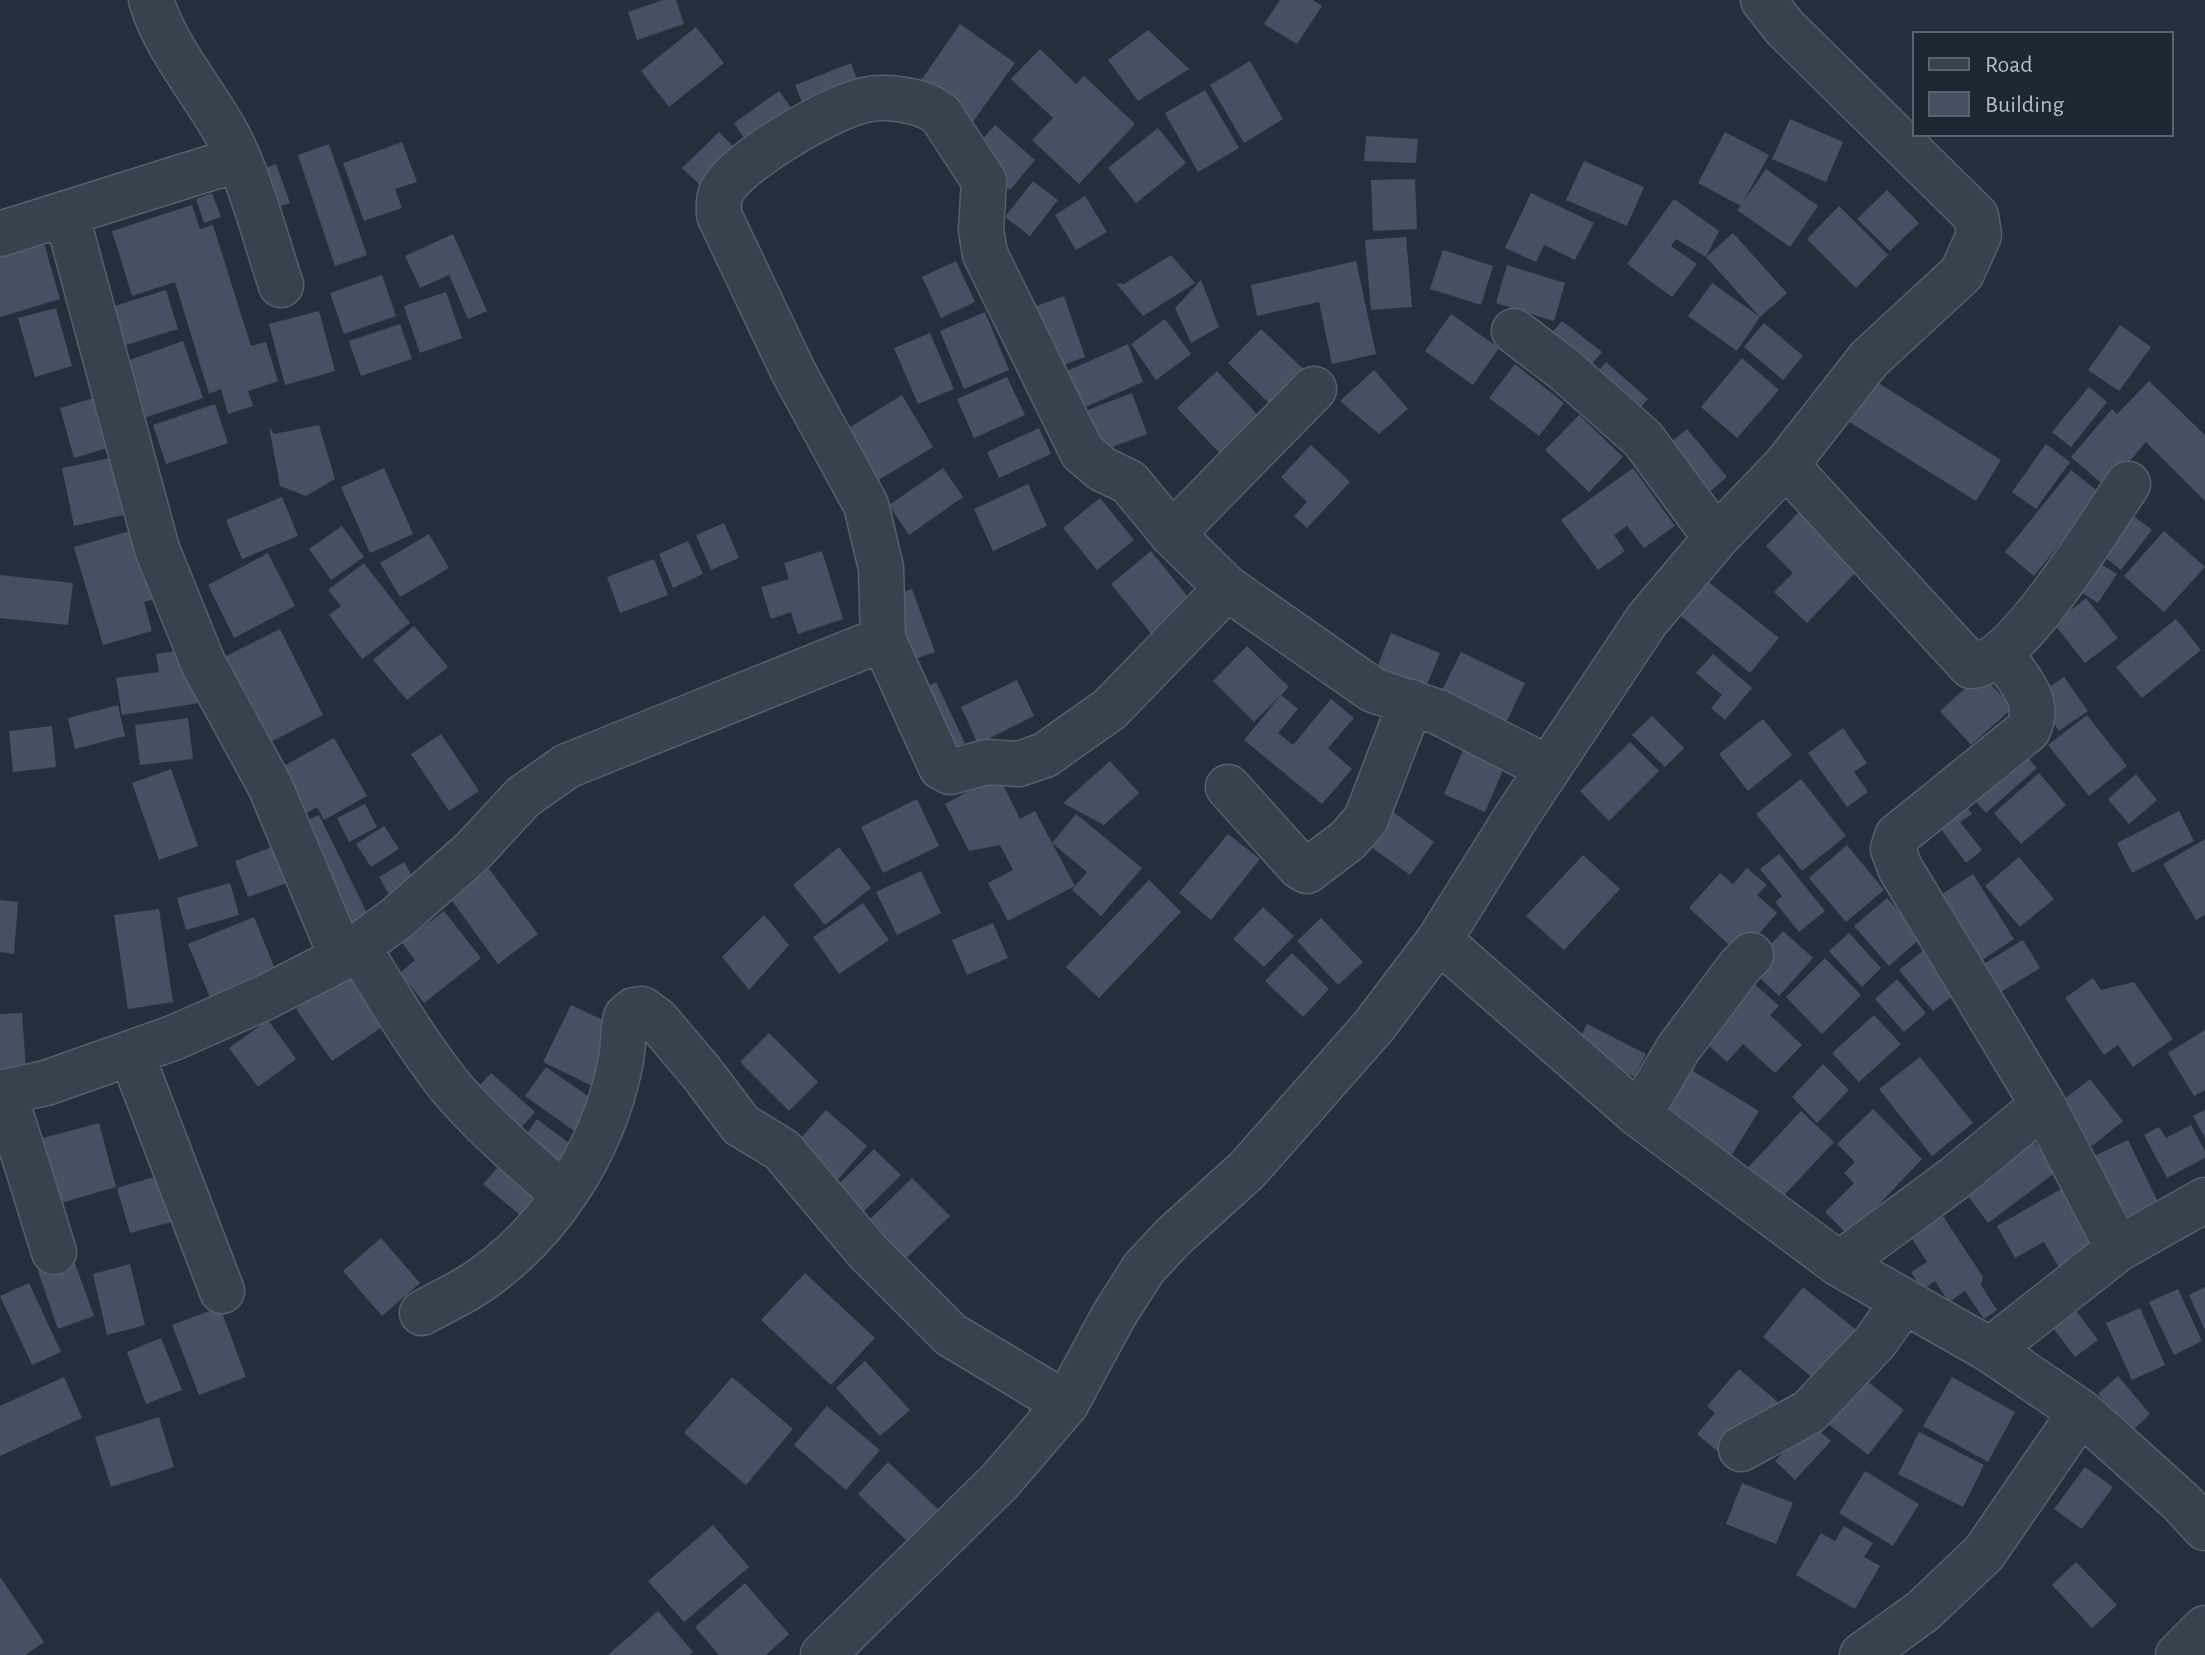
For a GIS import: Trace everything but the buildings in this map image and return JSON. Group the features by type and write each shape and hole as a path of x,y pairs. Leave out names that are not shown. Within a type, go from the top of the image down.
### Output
{"street":[{"path":"151,0 174,51 208,101 239,159 281,285"},
{"path":"823,1655 1000,1481 1066,1404 1114,1315 1144,1268 1174,1236 1247,1170 1374,1026 1439,940 1647,620 1716,538 1786,465 1869,359 1962,273 1979,235 1976,216 1795,38 1763,0"},
{"path":"1227,588 1110,709 1045,755 1019,764 987,762 959,772 950,772 941,767 883,639 881,568 866,505 793,371 719,215 720,193 733,175 816,120 866,99 915,101 932,108 941,115 984,181 981,230 985,254 1082,452 1102,469 1129,482 1172,534 1227,588 1373,690 1438,712 1548,768"},
{"path":"0,234 239,159"},
{"path":"66,213 157,549 203,663 270,786 350,952 451,1087 504,1143 564,1195"},
{"path":"1514,331 1564,369 1643,439 1716,538"},
{"path":"1172,534 1314,389"},
{"path":"1786,465 1971,666 1983,666 2001,654 2043,608 2128,484"},
{"path":"54,1252 2,1092 46,1083 173,1038 264,998 350,952 397,918 473,851 523,797 567,766 883,639"},
{"path":"2001,654 2030,697 2035,714 2028,730 1897,836 1893,849 1900,868 2043,1105 2118,1249"},
{"path":"1228,787 1307,871 1348,840 1366,819 1411,702"},
{"path":"1439,940 1639,1115 1839,1264 1990,1350 2081,1412 2181,1502 2205,1528"},
{"path":"1639,1115 1678,1049 1751,955"},
{"path":"422,1313 471,1286 514,1253 552,1212 582,1166 606,1116 621,1063 626,1017 634,1010 642,1009 657,1020 741,1125 782,1150 868,1252 951,1335 1066,1404"},
{"path":"131,1053 222,1291"},
{"path":"1839,1264 1955,1178 2043,1105"},
{"path":"1990,1350 2118,1249 2205,1200"},
{"path":"1741,1449 1809,1412 1875,1342 1904,1301"},
{"path":"1862,1655 1923,1611 1984,1553 2081,1412"},
{"path":"2178,1655 2205,1628"}]}
